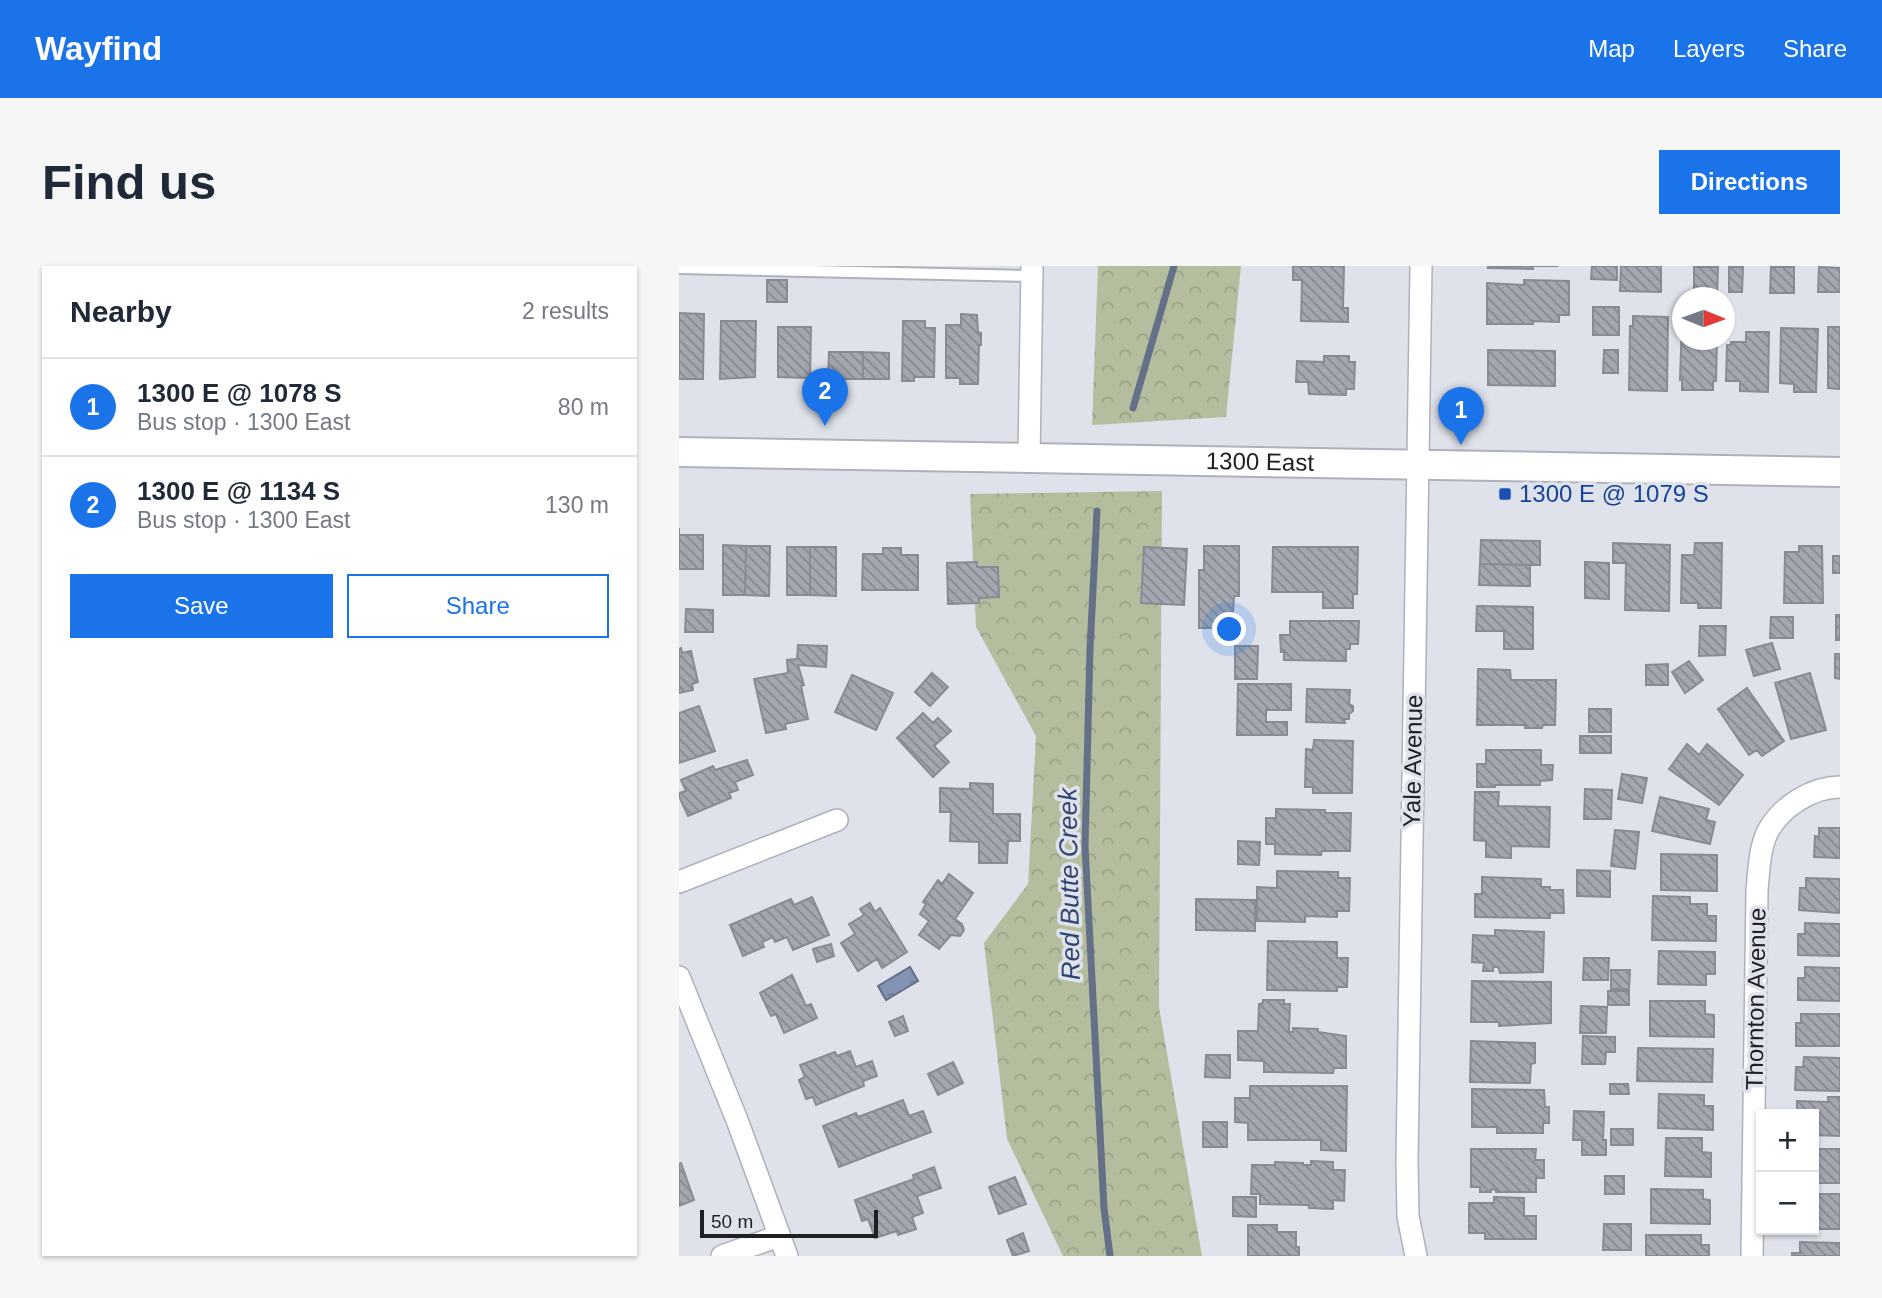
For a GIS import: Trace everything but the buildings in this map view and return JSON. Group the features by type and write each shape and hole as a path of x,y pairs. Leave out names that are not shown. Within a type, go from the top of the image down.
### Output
{"main road":[{"name":"1300 East","path":"679,452 1840,472"}],"street":[{"name":"Yale Avenue","path":"1416,1256 1408,1216 1407,1161 1421,266"},
{"path":"1029,458 1032,271"},
{"name":"Thornton Avenue","path":"1752,1256 1760,858 1768,832 1783,812 1803,797 1840,787"},
{"path":"679,882 837,820"},
{"path":"679,977 737,1119 783,1246 722,1256"}],"lane":[{"path":"679,268 1032,271"}],"green space":[{"path":"1098,266 1241,266 1226,417 1092,425"},
{"path":"1162,491 1159,1007 1202,1256 1063,1256 1007,1139 984,943 1028,884 1036,736 976,627 970,494"}],"water":[{"path":"910,967 918,981 886,1000 878,986"}],"waterway":[{"name":"Red Butte Creek","path":"1133,408 1174,266"},
{"name":"Red Butte Creek","path":"1097,511 1085,846 1104,1208 1110,1256"}],"place":[{"name":"1300 E @ 1134 S","path":"825,426"},
{"name":"1300 E @ 1078 S","path":"1461,445"},
{"name":"1300 E @ 1079 S","path":"1505,494"}]}
